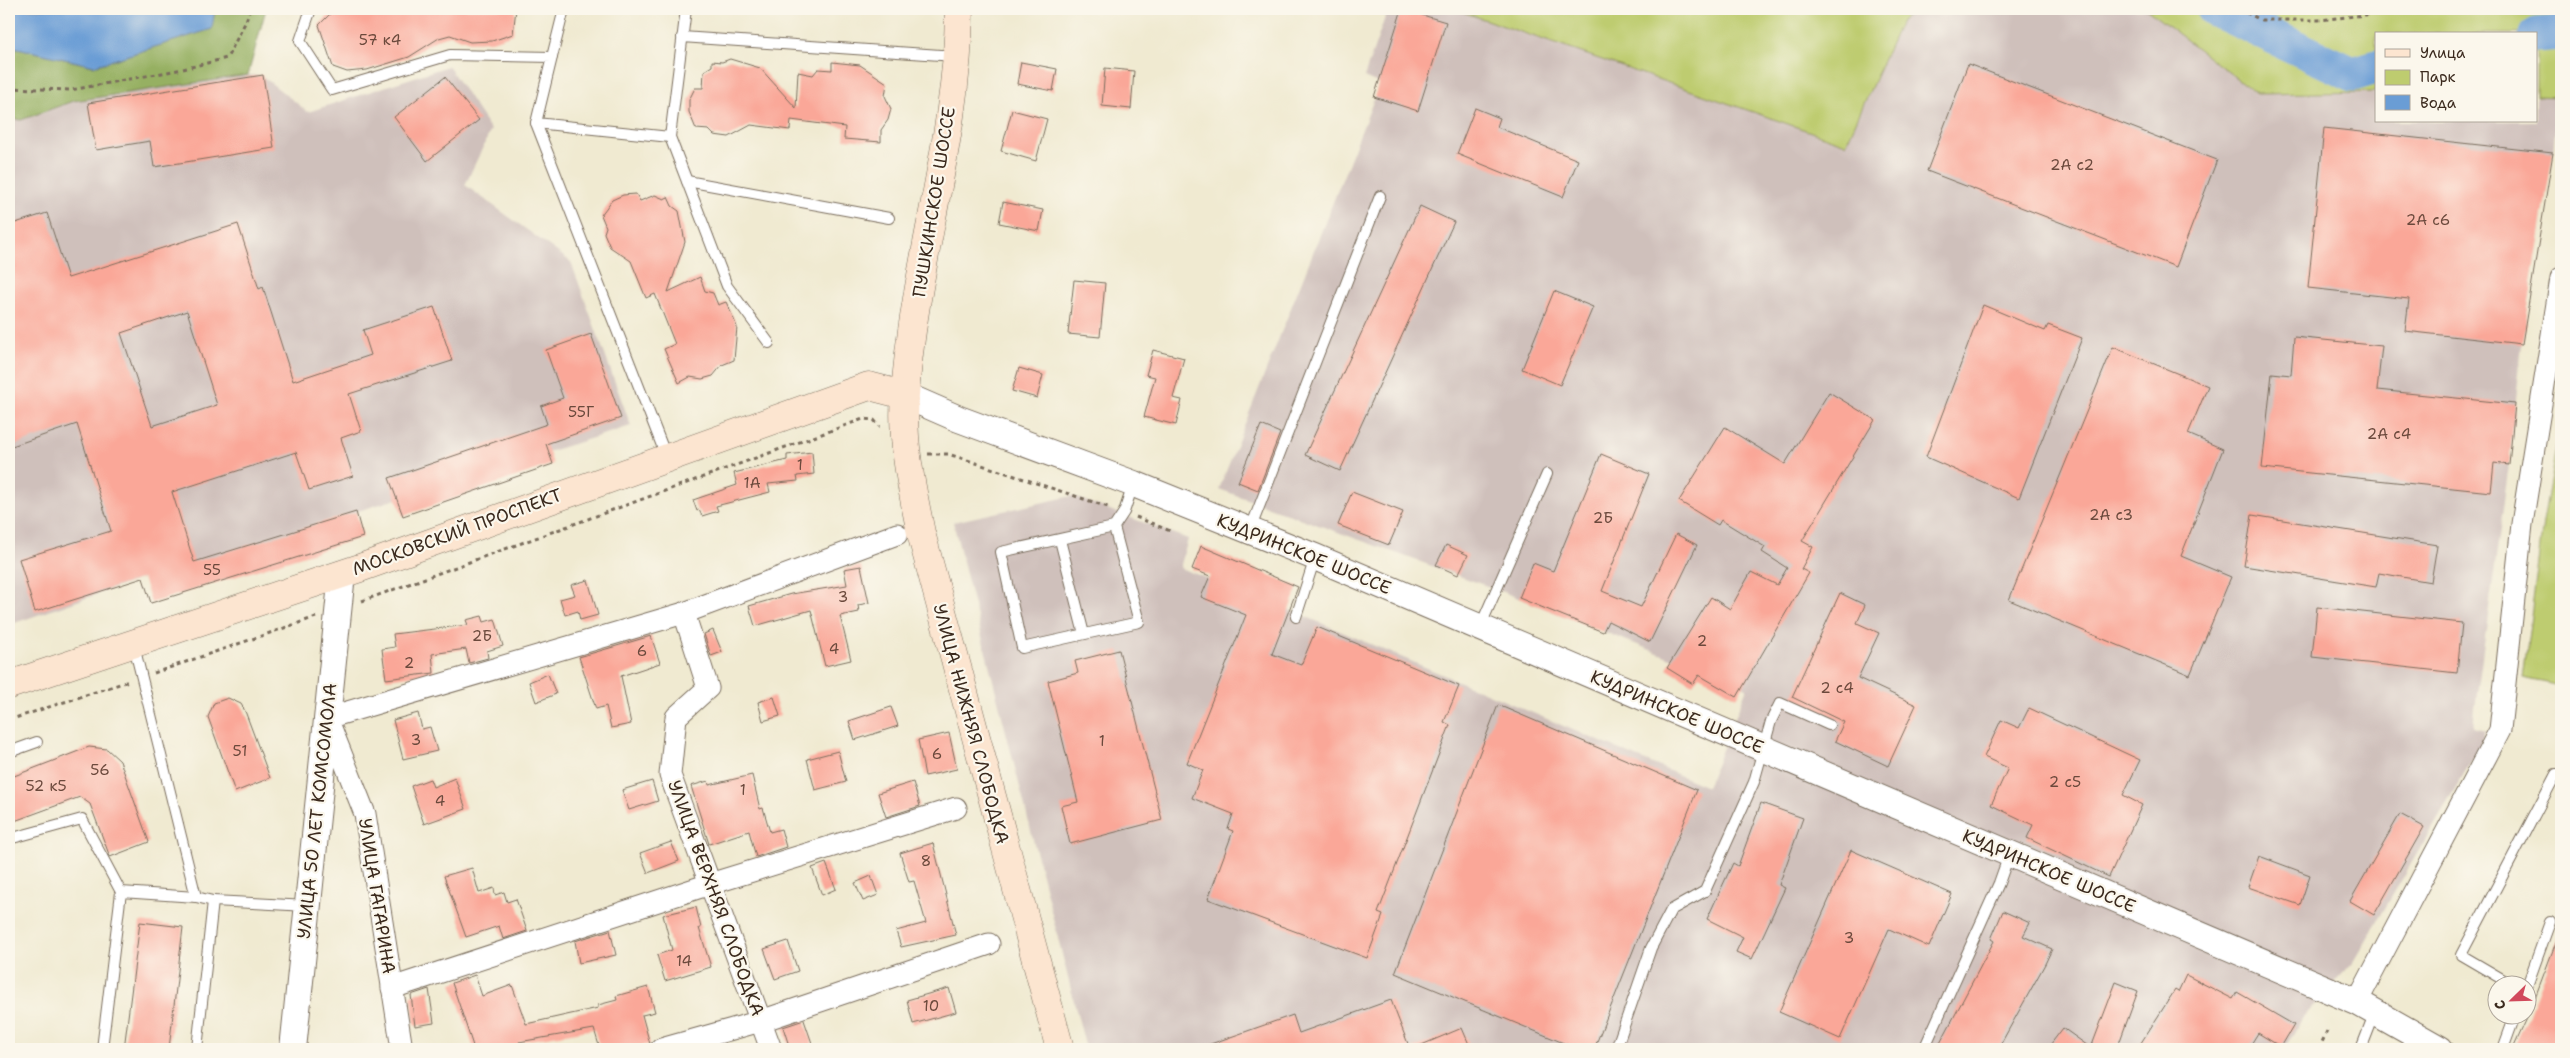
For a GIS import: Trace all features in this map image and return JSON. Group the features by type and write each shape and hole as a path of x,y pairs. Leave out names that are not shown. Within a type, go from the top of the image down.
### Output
{"main road":[{"name":"ПУШКИНСКОЕ ШОССЕ","path":"904,395 914,321 958,56 959,9"},
{"name":"МОСКОВСКИЙ ПРОСПЕКТ","path":"9,685 134,645 342,574 869,386 904,395"},
{"name":"УЛИЦА НИЖНЯЯ СЛОБОДКА","path":"904,395 906,454 921,533 1060,1049"}],"street":[{"path":"2366,1007 2500,730 2522,524 2561,278"},
{"name":"КУДРИНСКОЕ ШОССЕ","path":"904,395 959,419 1134,484 1315,557 2366,1007 2440,1049"},
{"path":"327,718 684,613 896,534"},
{"name":"УЛИЦА 50 ЛЕТ КОМСОМОЛА","path":"293,1049 342,574"},
{"name":"УЛИЦА ВЕРХНЯЯ СЛОБОДКА","path":"684,613 708,688 676,717 670,775 771,1049"},
{"name":"УЛИЦА ГАГАРИНА","path":"327,718 365,814 402,1049"},
{"path":"392,988 710,884 956,808"},
{"path":"661,1049 762,1021 990,944"}],"lane":[{"path":"311,9 300,41 332,90 450,55 552,56"},
{"path":"564,9 536,123 666,457"},
{"path":"686,9 670,137 727,286 769,343"},
{"path":"682,37 958,56"},
{"path":"536,123 670,137"},
{"path":"687,181 889,218"},
{"path":"1250,531 1380,196"},
{"path":"1480,628 1547,474"},
{"path":"1114,527 1139,622 1022,648 1000,552 1114,527 1124,512 1134,484"},
{"path":"1060,540 1084,634"},
{"path":"1296,617 1315,557"},
{"path":"134,645 196,897"},
{"path":"1616,1049 1651,948 1671,910 1705,891 1744,806 1764,750 1771,721 1780,703 1829,725"},
{"path":"9,752 37,742"},
{"path":"2497,976 2461,955 2556,774 2561,775"},
{"path":"9,840 82,819 120,892 102,1049"},
{"path":"1924,1049 1996,891 2010,854"},
{"path":"120,892 196,897 214,901 308,906"},
{"path":"197,1049 214,901"},
{"path":"2530,976 2550,922"},
{"path":"2361,1049 2366,1007"},
{"path":"2503,1049 2511,1026"}],"path":[{"path":"9,88 71,90 183,69 227,58 250,9"},
{"path":"2240,9 2261,20 2319,20 2420,9"},
{"path":"9,720 142,677 338,609 863,419 874,420 880,425 881,433"},
{"path":"928,454 948,454 967,460 1124,512 1173,532"},
{"path":"2319,1049 2327,1031"}],"shaded area":[{"path":"1388,9 1454,9 1846,144 1901,21 1917,9 2146,9 2257,94 2375,92 2375,122 2538,122 2538,96 2558,97 2553,153 2522,344 2509,465 2475,708 2473,728 2485,731 2479,748 2354,961 2302,1019 2284,1049 1086,1049 953,522 1072,496 1188,539 1180,568 1302,615 1707,787 1747,688 1498,590 1219,489 1380,84 1364,77"},
{"path":"448,66 491,130 465,185 571,262 631,426 143,578 9,625 9,118 21,120 73,101 248,75 262,76 308,112"}],"green space":[{"path":"215,9 266,9 248,75 73,101 21,120 9,118 9,46 94,66 211,29"},
{"path":"1454,9 1917,9 1901,21 1846,144"},
{"path":"2146,9 2561,9 2561,91 2558,97 2538,96 2538,32 2375,32 2375,92 2257,94"},
{"path":"2561,418 2561,686 2523,678 2543,523"}],"water":[{"path":"9,9 215,9 212,29 94,66 9,46"}],"building":[{"path":"335,9 516,9 513,34 492,41 470,42 450,35 439,38 409,57 367,70 347,72 333,67 319,25"},
{"path":"1402,9 1446,22 1418,111 1374,97"},
{"path":"730,59 760,68 796,108 798,72 813,75 818,69 832,70 832,62 860,65 887,83 885,96 891,109 888,120 881,130 881,142 844,139 845,127 791,120 790,130 751,125 729,137 714,135 709,130 696,129 689,112 689,100 695,88 703,88 704,71 712,66 712,61 722,62"},
{"path":"1021,62 1057,69 1053,91 1017,84"},
{"path":"1968,64 2217,160 2176,267 1927,171"},
{"path":"1105,68 1134,71 1131,109 1102,106"},
{"path":"263,75 274,148 154,167 150,141 96,150 88,103"},
{"path":"445,77 479,120 427,161 394,117"},
{"path":"1475,108 1500,118 1497,127 1578,160 1563,197 1457,154"},
{"path":"1012,110 1047,119 1036,161 1001,151"},
{"path":"2324,128 2553,153 2522,344 2405,331 2409,299 2308,288"},
{"path":"636,194 640,201 655,195 664,199 668,197 672,206 679,211 685,242 668,292 700,277 705,291 713,293 718,305 726,302 733,317 737,327 734,360 722,365 713,376 702,379 690,377 679,383 664,349 675,344 655,294 646,298 631,261 610,247 604,233 606,227 601,215 612,200 623,195"},
{"path":"1003,202 1043,210 1039,231 999,223"},
{"path":"1420,206 1454,222 1340,471 1305,455"},
{"path":"47,213 68,278 238,224 259,289 263,287 293,381 371,355 363,330 434,307 452,361 349,394 361,431 341,438 353,476 309,490 296,452 172,492 194,562 356,512 363,537 151,603 143,578 35,612 19,559 111,531 77,424 9,447 9,225","holes":["187,311 217,405 152,426 121,333"]},
{"path":"1074,280 1105,283 1100,337 1068,334"},
{"path":"1554,291 1593,307 1560,385 1522,369"},
{"path":"1983,305 2045,331 2048,325 2082,338 2019,498 1926,457"},
{"path":"591,334 621,418 546,444 553,464 403,516 389,478 547,424 541,406 563,398 546,350"},
{"path":"2294,337 2382,346 2377,390 2515,404 2509,465 2494,463 2491,492 2262,468 2272,373 2291,375"},
{"path":"2113,347 2208,386 2188,434 2223,449 2181,556 2231,577 2190,675 2009,600"},
{"path":"1153,350 1184,358 1173,398 1182,400 1176,425 1144,417 1155,377 1146,375"},
{"path":"1019,368 1043,375 1037,398 1012,391"},
{"path":"1829,392 1875,420 1802,541 1813,547 1801,569 1809,573 1737,697 1699,675 1693,684 1667,668 1711,597 1730,609 1751,572 1777,585 1787,568 1762,552 1765,547 1721,520 1718,525 1679,501 1725,427 1785,464"},
{"path":"1261,425 1280,433 1258,490 1238,482"},
{"path":"812,452 814,474 797,476 798,481 768,484 770,492 716,506 718,511 702,516 699,510 697,511 693,500 737,485 734,473 787,460 787,455"},
{"path":"1601,454 1649,474 1602,591 1641,607 1676,534 1697,545 1650,642 1608,621 1603,632 1519,598 1533,563 1553,571"},
{"path":"1352,492 1403,512 1389,545 1338,525"},
{"path":"2252,515 2437,545 2431,582 2379,573 2376,587 2244,566"},
{"path":"1446,545 1468,555 1458,575 1436,565"},
{"path":"1201,546 1298,587 1272,654 1301,665 1317,627 1459,686 1444,722 1450,725 1378,913 1383,915 1367,958 1208,899 1233,831 1228,829 1233,814 1192,798 1203,770 1187,763 1246,615 1201,597 1210,576 1192,569"},
{"path":"861,566 869,603 858,605 859,612 840,616 851,660 825,666 811,610 755,626 749,606 791,594 847,585 844,569"},
{"path":"588,580 598,615 580,620 578,611 565,615 560,599 575,595 571,585"},
{"path":"1840,593 1865,605 1857,623 1879,633 1858,678 1916,705 1888,766 1835,741 1844,722 1792,697"},
{"path":"2317,607 2462,623 2457,673 2312,657"},
{"path":"482,616 484,622 495,619 503,646 487,651 488,658 469,663 466,649 432,654 434,673 386,679 382,649 395,647 393,634 468,625 466,620"},
{"path":"713,630 722,652 711,656 704,634"},
{"path":"651,636 660,663 621,676 631,724 611,728 606,706 596,709 579,657"},
{"path":"1119,650 1162,820 1070,844 1061,806 1078,802 1048,681 1078,673 1075,661"},
{"path":"548,674 556,694 536,702 529,682"},
{"path":"774,697 780,716 763,721 758,702"},
{"path":"228,698 241,704 245,711 270,778 235,792 208,717 214,703"},
{"path":"1498,705 1697,790 1594,1049 1578,1049 1395,973"},
{"path":"891,707 898,726 855,740 849,721"},
{"path":"2029,708 2140,760 2123,795 2142,805 2109,877 2027,838 2033,825 1991,805 2008,768 1984,757 2001,720 2019,728"},
{"path":"418,713 422,729 430,727 437,751 403,759 393,720"},
{"path":"949,733 957,769 925,776 918,740"},
{"path":"89,747 107,749 120,761 149,842 110,857 90,804 80,797 9,823 9,778"},
{"path":"838,751 846,782 815,790 807,759"},
{"path":"752,775 760,809 763,808 770,832 781,829 786,847 756,857 749,831 709,844 691,786 708,781 709,785"},
{"path":"455,778 466,809 424,824 411,786 430,779 433,787"},
{"path":"652,781 658,801 629,810 622,790"},
{"path":"913,782 920,806 886,817 878,793"},
{"path":"1761,803 1803,818 1779,885 1785,888 1752,959 1736,952 1743,937 1707,919 1733,863 1738,866"},
{"path":"2400,814 2424,827 2374,915 2350,901"},
{"path":"671,842 679,861 648,873 640,853"},
{"path":"933,843 956,935 901,947 896,931 926,923 914,881 909,882 900,853"},
{"path":"1851,850 1952,894 1929,947 1889,929 1840,1039 1779,1012"},
{"path":"2259,856 2310,875 2300,905 2248,887"},
{"path":"826,863 836,889 822,895 812,868"},
{"path":"472,868 479,893 494,888 495,895 504,892 507,902 516,899 527,931 503,939 499,926 466,937 444,876"},
{"path":"871,876 878,895 863,901 855,883"},
{"path":"696,907 701,928 699,928 711,967 665,981 657,955 672,950 663,915"},
{"path":"2003,911 2030,923 2023,936 2052,949 2045,964 1998,1049 1937,1049 1994,941 1991,939"},
{"path":"140,922 183,927 169,1049 124,1049"},
{"path":"2561,929 2561,1049 2513,1049 2523,1026 2538,1026 2538,990"},
{"path":"610,930 616,955 579,963 575,941"},
{"path":"788,941 798,971 775,979 764,949"},
{"path":"475,975 482,996 512,985 526,1024 598,1008 598,1005 617,1000 616,996 648,987 655,1012 642,1015 650,1044 630,1049 600,1049 594,1029 519,1042 521,1049 474,1049 452,983"},
{"path":"2186,975 2233,999 2237,992 2294,1025 2281,1047 2258,1033 2248,1049 2137,1049 2175,990 2178,992"},
{"path":"2116,982 2138,991 2117,1049 2047,1049 2063,1028 2091,1048"},
{"path":"949,988 956,1012 913,1024 907,1000"},
{"path":"429,989 434,1023 415,1026 411,995"},
{"path":"1391,1000 1410,1049 1202,1049 1202,1047 1293,1015 1299,1033"},
{"path":"804,1020 814,1049 790,1049 783,1027"},
{"path":"1462,1028 1471,1049 1412,1049"}],"waterway":[{"path":"2214,9 2353,74 2375,67"},
{"path":"2538,35 2561,33"}]}
